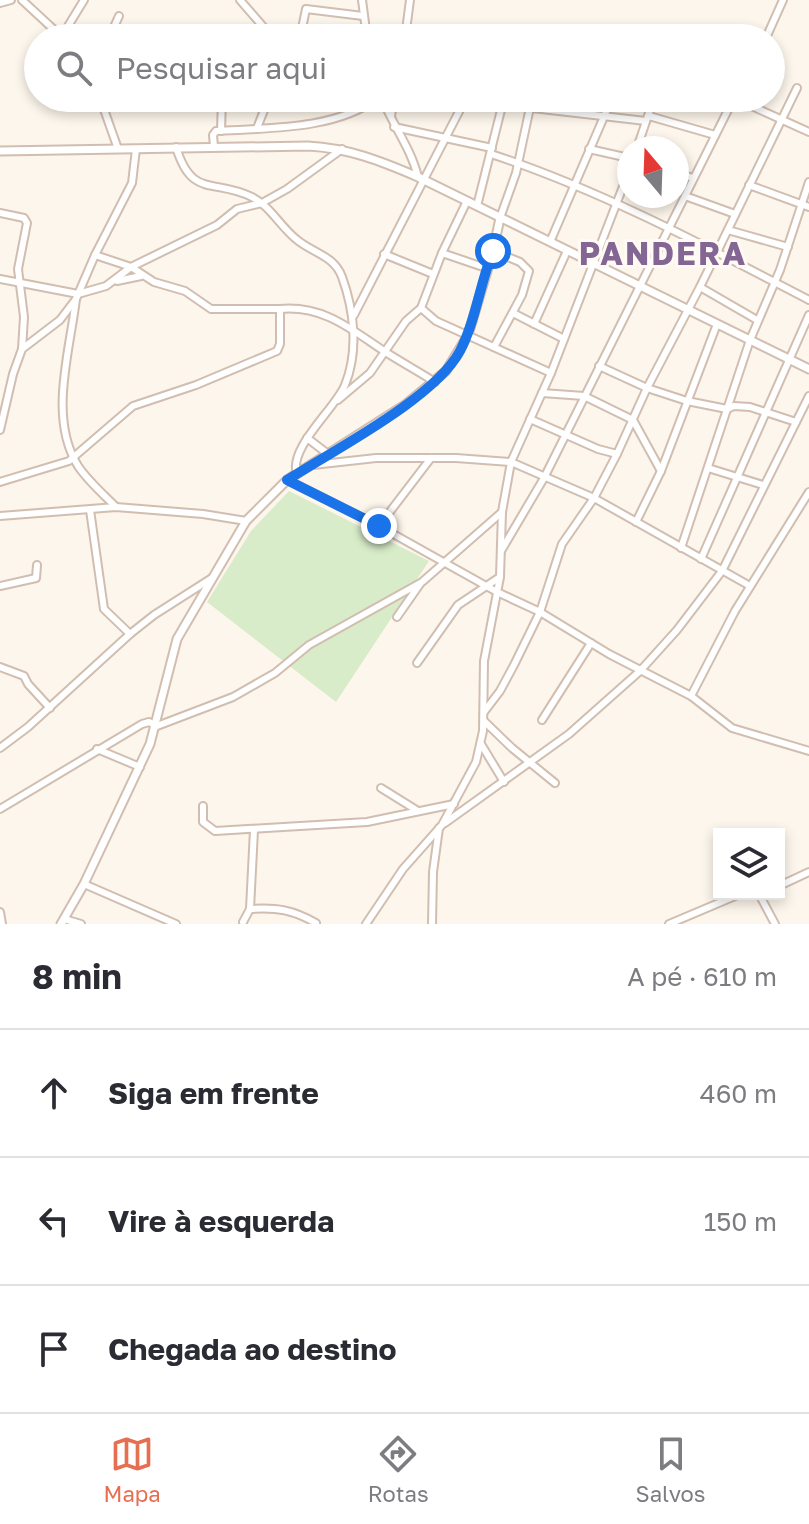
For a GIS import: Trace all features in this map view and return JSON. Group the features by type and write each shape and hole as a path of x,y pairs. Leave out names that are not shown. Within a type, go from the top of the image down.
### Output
{"street":[{"path":"0,3 11,0"},
{"path":"22,0 48,24"},
{"path":"70,24 84,0"},
{"path":"240,0 261,24"},
{"path":"362,0 364,24"},
{"path":"407,24 410,0"},
{"path":"772,24 783,0"},
{"path":"303,24 306,9 363,16"},
{"path":"115,24 119,16"},
{"path":"785,110 797,88"},
{"path":"105,112 118,149"},
{"path":"221,131 222,112"},
{"path":"257,128 263,112"},
{"path":"214,147 213,135 221,131 342,117 355,112"},
{"path":"387,112 411,151 420,178"},
{"path":"393,112 393,123"},
{"path":"338,400 348,375 354,315 420,178 458,112"},
{"path":"477,206 500,112"},
{"path":"81,924 63,922 84,884 157,726 177,639 246,521 287,480 393,413 435,382 451,365 468,335 518,163 529,112"},
{"path":"566,112 647,118 715,135"},
{"path":"550,242 605,112"},
{"path":"641,136 649,112"},
{"path":"689,187 727,112"},
{"path":"767,112 809,132"},
{"path":"484,712 500,691 540,612 562,544 594,498 617,454 784,112"},
{"path":"393,123 491,151 616,202 669,226 809,300"},
{"path":"0,151 308,146 363,154 420,178 809,369"},
{"path":"176,147 183,169 194,180 240,192 262,203 298,241 337,265 354,315"},
{"path":"22,349 60,320 77,297 132,183 136,149"},
{"path":"115,282 131,267 217,225 237,209 262,203 342,149"},
{"path":"589,149 617,155"},
{"path":"689,177 693,178"},
{"path":"681,548 757,320 805,205 809,182"},
{"path":"749,185 805,205"},
{"path":"689,197 735,214"},
{"path":"297,474 296,459 307,438 338,400 361,383 406,321 421,308 442,253 467,201"},
{"path":"366,924 403,869 441,826 468,779 481,744 484,661 500,577 502,512 511,462 551,373 616,202"},
{"path":"499,554 544,478 679,208"},
{"path":"0,213 22,217 27,223 20,251 19,283 24,317 22,349 0,430"},
{"path":"728,230 788,247"},
{"path":"493,251 520,262 529,271 522,295 494,347"},
{"path":"534,324 567,251"},
{"path":"442,253 486,268"},
{"path":"384,254 433,274"},
{"path":"95,255 131,267 141,276 185,291 211,309 314,311 353,328 435,382"},
{"path":"0,279 77,297 115,282 141,276"},
{"path":"700,287 757,320"},
{"path":"77,297 62,407 65,429 73,457 116,507"},
{"path":"421,308 436,321 551,373"},
{"path":"0,482 73,457 133,406 169,396 277,351 280,344 280,309"},
{"path":"513,313 564,339"},
{"path":"701,559 809,315"},
{"path":"636,522 661,471 717,324"},
{"path":"599,366 647,388 687,401 727,409 740,405 765,410 796,422"},
{"path":"542,393 584,396 633,420 661,471"},
{"path":"432,924 433,872 441,826 569,734 640,671 677,630 722,571 809,396"},
{"path":"530,419 598,449 617,454"},
{"path":"307,438 328,454"},
{"path":"310,466 376,458 511,462 594,498 750,586"},
{"path":"379,526 431,458"},
{"path":"708,468 763,485"},
{"path":"287,480 540,612 640,671 691,696 732,728 809,751"},
{"path":"691,696 750,586 809,492"},
{"path":"0,516 116,507 246,521"},
{"path":"90,510 103,606 130,634"},
{"path":"397,617 422,582 502,512"},
{"path":"0,586 36,578 37,565"},
{"path":"1,747 50,708 130,634 213,577"},
{"path":"417,663 458,605 500,577"},
{"path":"0,809 142,724 149,722 157,726 233,697 275,673 309,645 422,582"},
{"path":"542,720 591,643"},
{"path":"0,667 24,676 50,708"},
{"path":"484,721 555,783"},
{"path":"481,744 504,782"},
{"path":"97,749 140,767"},
{"path":"381,788 418,811"},
{"path":"203,806 203,822 211,830 254,830 367,822 454,804"},
{"path":"243,922 250,909 254,830"},
{"path":"785,883 809,872"},
{"path":"84,884 176,924"},
{"path":"669,924 726,900"},
{"path":"762,900 775,924"},
{"path":"250,909 287,909 316,923"},
{"path":"0,912 1,920"}],"green space":[{"path":"289,491 429,561 336,702 207,602 251,531"}],"district":[{"name":"PANDERA","path":"663,254"}],"route":[{"path":"379,526 287,480 405,405 446,371 468,335 493,251"}]}
